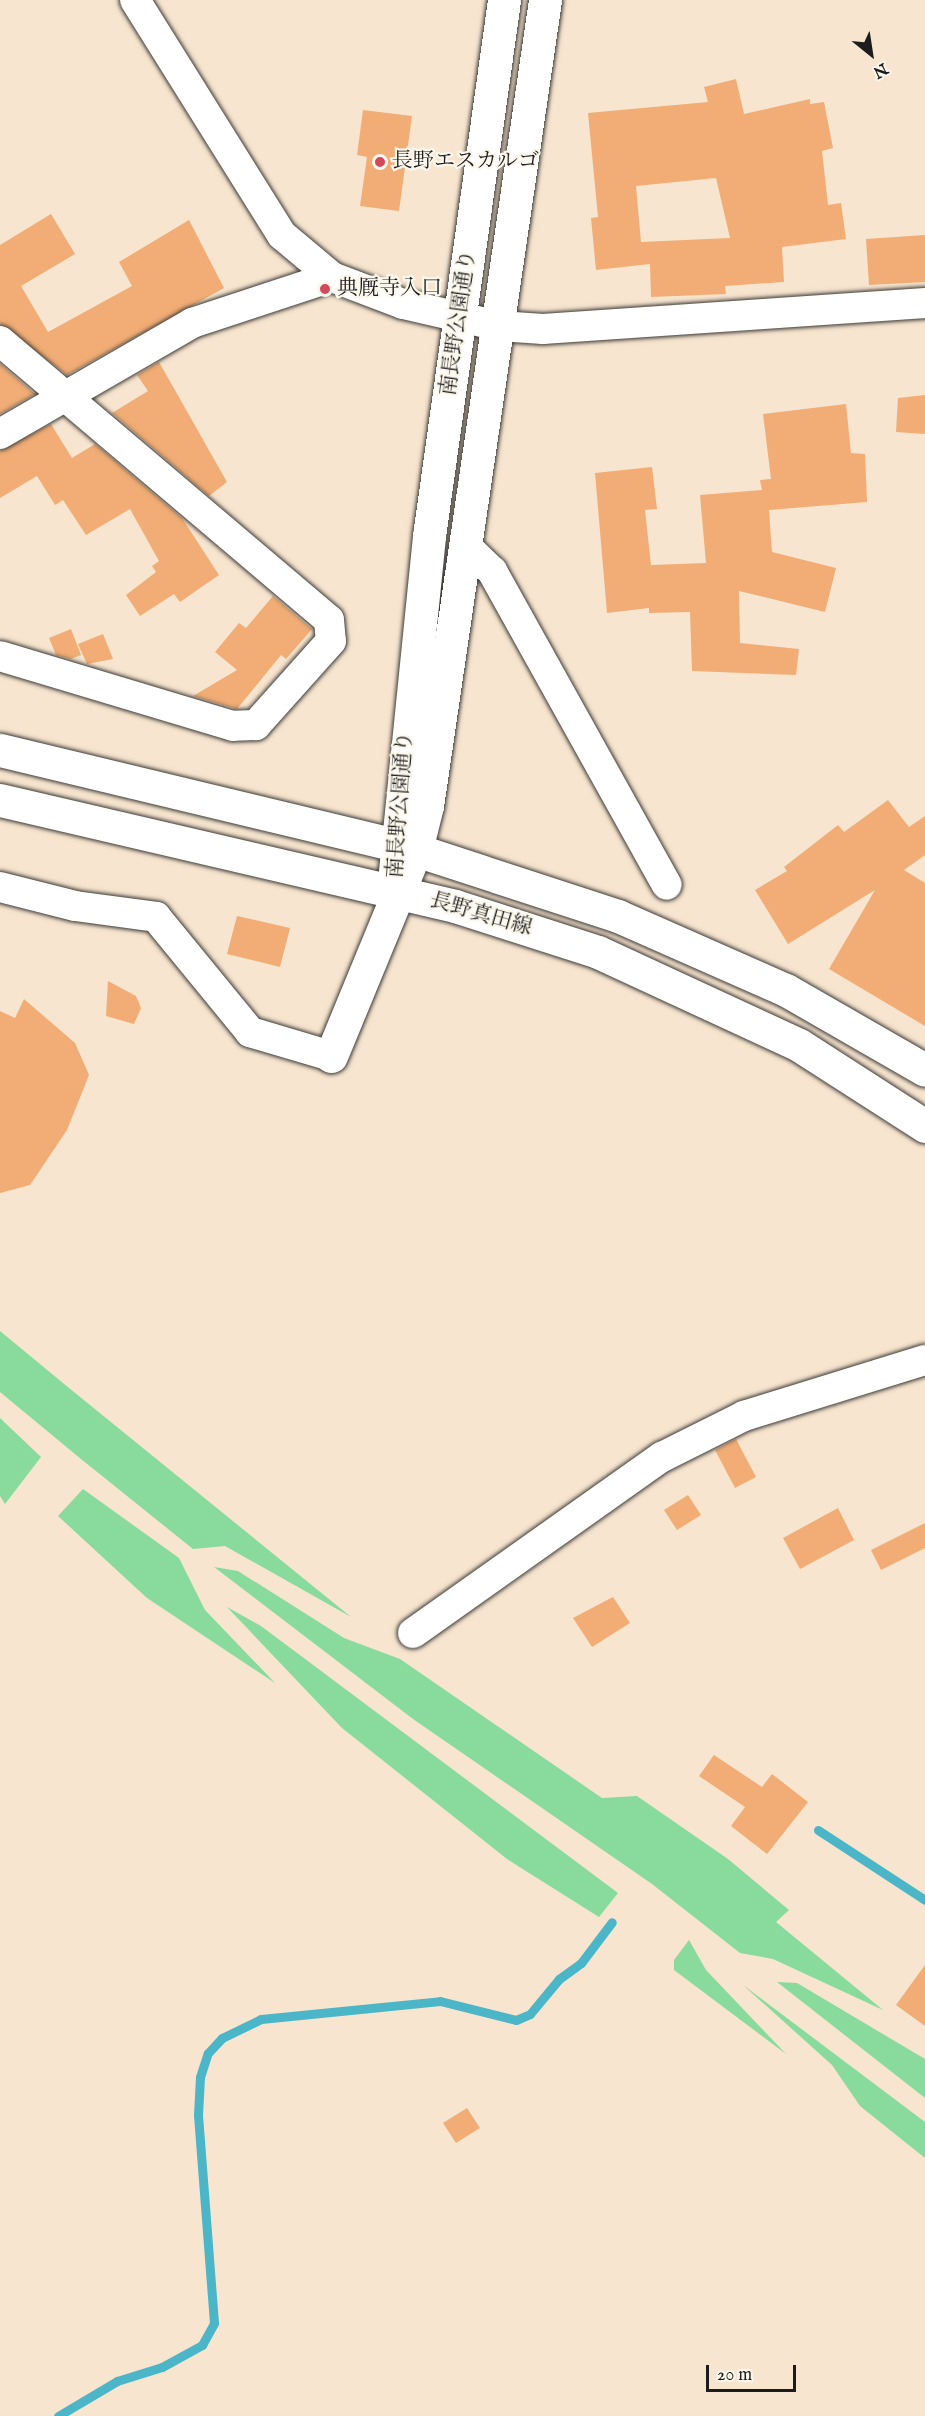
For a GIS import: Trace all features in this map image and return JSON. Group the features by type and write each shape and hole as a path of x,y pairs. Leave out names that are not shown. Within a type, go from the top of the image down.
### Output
{"main road":[{"name":"南長野公園通り","path":"405,847 460,319 504,0"},
{"name":"南長野公園通り","path":"395,891 467,547 545,0"},
{"name":"長野真田線","path":"0,750 405,847 695,946 786,990 925,1070"},
{"name":"長野真田線","path":"0,800 395,891 539,932 701,996 799,1045 925,1126"},
{"path":"331,1056 395,891"}],"street":[{"path":"135,0 282,235 332,277 460,319 499,326 543,329 925,303"},
{"path":"0,435 64,395 192,323 332,277"},
{"path":"0,342 329,620 331,641 256,725 244,725 0,656"},
{"path":"467,547 492,571 667,885"},
{"path":"0,887 75,906 156,917 250,1032 331,1056"},
{"path":"413,1633 662,1457 744,1416 925,1360"}],"green space":[{"path":"0,1331 351,1617 225,1546 193,1549 81,1459 0,1392"},
{"path":"0,1418 41,1457 5,1504 0,1496"},
{"path":"83,1489 179,1558 205,1610 275,1683 147,1598 58,1516"},
{"path":"214,1567 238,1571 344,1638 400,1659 602,1798 637,1796 728,1859 789,1910 776,1922 883,2010 773,1959 740,1953 652,1884 413,1719"},
{"path":"227,1607 261,1626 618,1893 599,1917 507,1859 342,1728"},
{"path":"689,1940 706,1970 786,2054 674,1970 674,1960"},
{"path":"777,1982 797,1983 925,2059 925,2098"},
{"path":"743,1985 925,2122 925,2158 860,2106 832,2065"}],"building":[{"path":"736,79 744,114 810,99 810,104 824,102 833,148 822,151 828,205 841,203 846,239 782,247 784,282 725,286 726,294 651,297 650,264 596,270 591,218 598,217 588,113 708,102 704,87","holes":["716,178 730,238 641,242 636,186"]},
{"path":"363,110 412,116 399,211 360,206 367,157 357,155"},
{"path":"51,214 75,254 21,286 48,332 132,286 119,262 189,220 224,288 67,375 0,324 0,245"},
{"path":"925,235 925,282 869,285 866,239"},
{"path":"159,362 227,482 209,496 112,413 148,391 137,375"},
{"path":"0,364 35,394 0,414"},
{"path":"925,395 925,434 896,432 898,398"},
{"path":"846,404 851,453 865,454 867,502 769,510 772,552 836,568 825,612 739,591 740,643 799,649 796,675 692,671 690,612 649,613 649,608 607,613 595,473 652,467 657,509 645,510 651,565 706,563 700,495 762,490 760,480 771,479 763,414"},
{"path":"51,424 72,458 95,444 182,518 219,575 180,602 174,594 140,616 126,595 156,572 152,566 159,561 130,509 86,535 63,500 55,505 37,476 0,498 0,451"},
{"path":"273,596 312,629 286,659 281,655 237,709 193,696 237,670 215,652 239,623 246,628"},
{"path":"71,629 81,655 71,659 56,655 49,638"},
{"path":"103,634 113,659 87,664 78,644"},
{"path":"888,800 909,827 925,816 925,855 904,870 925,883 925,1026 829,969 875,890 788,944 755,890 787,871 784,867 838,825 844,832"},
{"path":"237,916 290,928 280,967 227,954"},
{"path":"108,981 136,996 141,1008 134,1024 106,1016"},
{"path":"24,999 75,1043 89,1075 67,1130 30,1185 0,1193 0,1011 15,1018"},
{"path":"736,1439 756,1477 735,1488 715,1450"},
{"path":"688,1495 701,1515 677,1530 664,1510"},
{"path":"838,1508 854,1540 800,1569 783,1538"},
{"path":"925,1523 925,1548 881,1570 871,1550"},
{"path":"613,1597 630,1623 592,1647 573,1618"},
{"path":"714,1755 762,1787 772,1774 808,1802 767,1854 731,1826 745,1807 699,1776"},
{"path":"925,1965 925,2026 896,2005"},
{"path":"467,2108 480,2128 456,2143 443,2123"}],"waterway":[{"path":"818,1830 925,1900"},
{"path":"58,2416 117,2381 162,2367 202,2345 214,2323 198,2115 200,2077 208,2053 222,2038 261,2019 440,2001 516,2020 530,2014 559,1979 581,1963 612,1922"}],"place":[{"name":"長野エスカルゴ","path":"380,162"},
{"name":"典厩寺入口","path":"325,289"}]}
